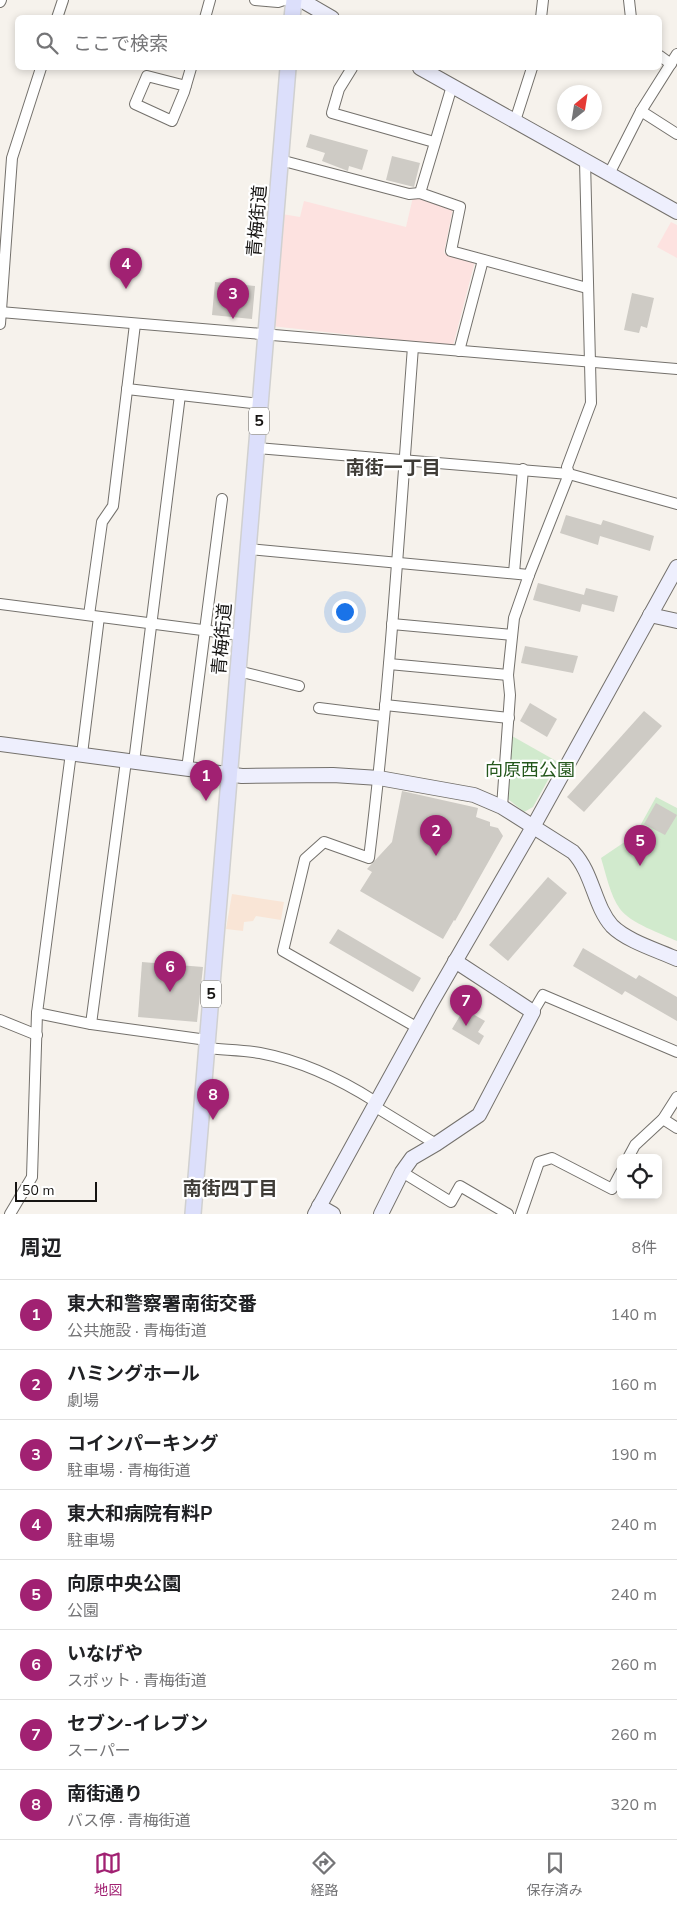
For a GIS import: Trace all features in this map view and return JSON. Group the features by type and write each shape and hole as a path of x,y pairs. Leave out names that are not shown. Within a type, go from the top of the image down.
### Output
{"main road":[{"path":"292,15 294,0"},
{"name":"青梅街道","path":"193,1214 288,70"}],"street":[{"path":"58,15 63,0"},
{"path":"206,15 210,0"},
{"path":"255,0 278,2 284,0"},
{"path":"301,0 327,15"},
{"path":"541,15 543,0"},
{"path":"629,0 631,15"},
{"path":"609,174 641,111 677,54"},
{"path":"662,57 671,64"},
{"path":"0,324 4,194 12,158 41,70"},
{"path":"186,86 147,76 135,104 172,121 186,86 190,70"},
{"path":"351,70 339,89 332,113 434,142"},
{"path":"424,70 677,212"},
{"path":"515,121 531,70"},
{"path":"420,193 452,86"},
{"path":"641,111 677,134"},
{"path":"280,160 409,194 420,193 460,207 451,252 587,288"},
{"path":"502,807 509,718 510,694 508,674 514,618 528,575 569,474 567,467 591,403 585,161"},
{"path":"459,351 483,260"},
{"path":"1,312 677,369"},
{"path":"10,1214 32,1177 37,1013 76,754 94,616 102,522 113,506 135,324"},
{"path":"413,347 389,664 379,778 369,858 324,842 305,859 283,951 418,1028"},
{"path":"127,389 260,404"},
{"path":"91,1024 152,624 180,395"},
{"path":"256,448 569,474 677,504"},
{"path":"514,573 523,469"},
{"path":"187,768 222,499"},
{"path":"248,549 528,575"},
{"path":"333,1214 317,1210 677,567"},
{"path":"0,604 241,636"},
{"path":"650,615 677,621"},
{"path":"392,624 512,635"},
{"path":"389,664 508,674"},
{"path":"238,671 299,686"},
{"path":"319,708 509,718"},
{"path":"0,744 229,774 333,775 379,778 474,795 502,807 573,852 581,861 598,900 612,925 624,936 677,959"},
{"path":"455,961 533,1012"},
{"path":"381,1214 402,1172 412,1158 479,1115 543,994 677,1052"},
{"path":"37,1013 262,1053 302,1064 335,1078 436,1144"},
{"path":"0,1020 36,1035"},
{"path":"630,1154 635,1145 663,1120 677,1097"},
{"path":"663,1120 677,1128"},
{"path":"521,1214 539,1162 552,1158 612,1189 617,1180"},
{"path":"402,1172 451,1202 460,1186 508,1214"}],"shaded area":[{"path":"413,197 453,208 444,253 475,261 453,346 271,326 282,214 300,217 304,201 406,227"},
{"path":"671,222 677,225 677,258 657,247"},
{"path":"232,894 284,902 281,920 256,916 253,921 244,922 243,931 226,929"}],"green space":[{"name":"向原西公園","path":"512,736 558,762 533,807 524,812 508,799"},
{"path":"656,797 677,808 677,941 638,923 620,909 611,891 601,858 635,835"}],"building":[{"path":"310,134 368,150 362,170 349,166 348,171 322,161 325,153 306,147"},
{"path":"392,156 420,163 414,187 386,180"},
{"path":"215,282 255,286 252,319 212,315"},
{"path":"632,293 654,298 647,328 641,326 639,333 624,330"},
{"path":"566,515 601,525 603,520 654,536 650,551 600,536 598,545 560,533"},
{"path":"538,583 584,595 586,588 618,596 614,612 582,604 580,612 533,600"},
{"path":"525,646 578,656 573,673 521,663"},
{"path":"530,703 557,719 547,737 520,721"},
{"path":"644,711 662,726 584,812 567,797"},
{"path":"402,791 478,808 476,817 490,822 490,826 498,828 503,836 443,939 360,891 372,872 367,869 392,842"},
{"path":"656,803 677,815 665,835 644,824"},
{"path":"548,877 567,893 508,961 489,945"},
{"path":"338,929 421,978 413,992 329,943"},
{"path":"583,948 636,979 639,975 677,997 677,1021 625,991 622,995 573,966"},
{"path":"142,962 203,967 197,1022 138,1017"},
{"path":"464,1009 485,1021 478,1032 484,1036 479,1045 452,1029"}],"place":[{"name":"東大和病院有料P","path":"126,289"},
{"name":"コインパーキング","path":"233,319"},
{"name":"東大和警察署南街交番","path":"206,801"},
{"name":"ハミングホール","path":"436,856"},
{"name":"向原中央公園","path":"640,866"},
{"name":"いなげや","path":"170,992"},
{"name":"セブン-イレブン","path":"466,1026"},
{"name":"南街通り","path":"213,1120"}],"district":[{"name":"南街一丁目","path":"393,468"},
{"name":"南街四丁目","path":"230,1189"}]}
